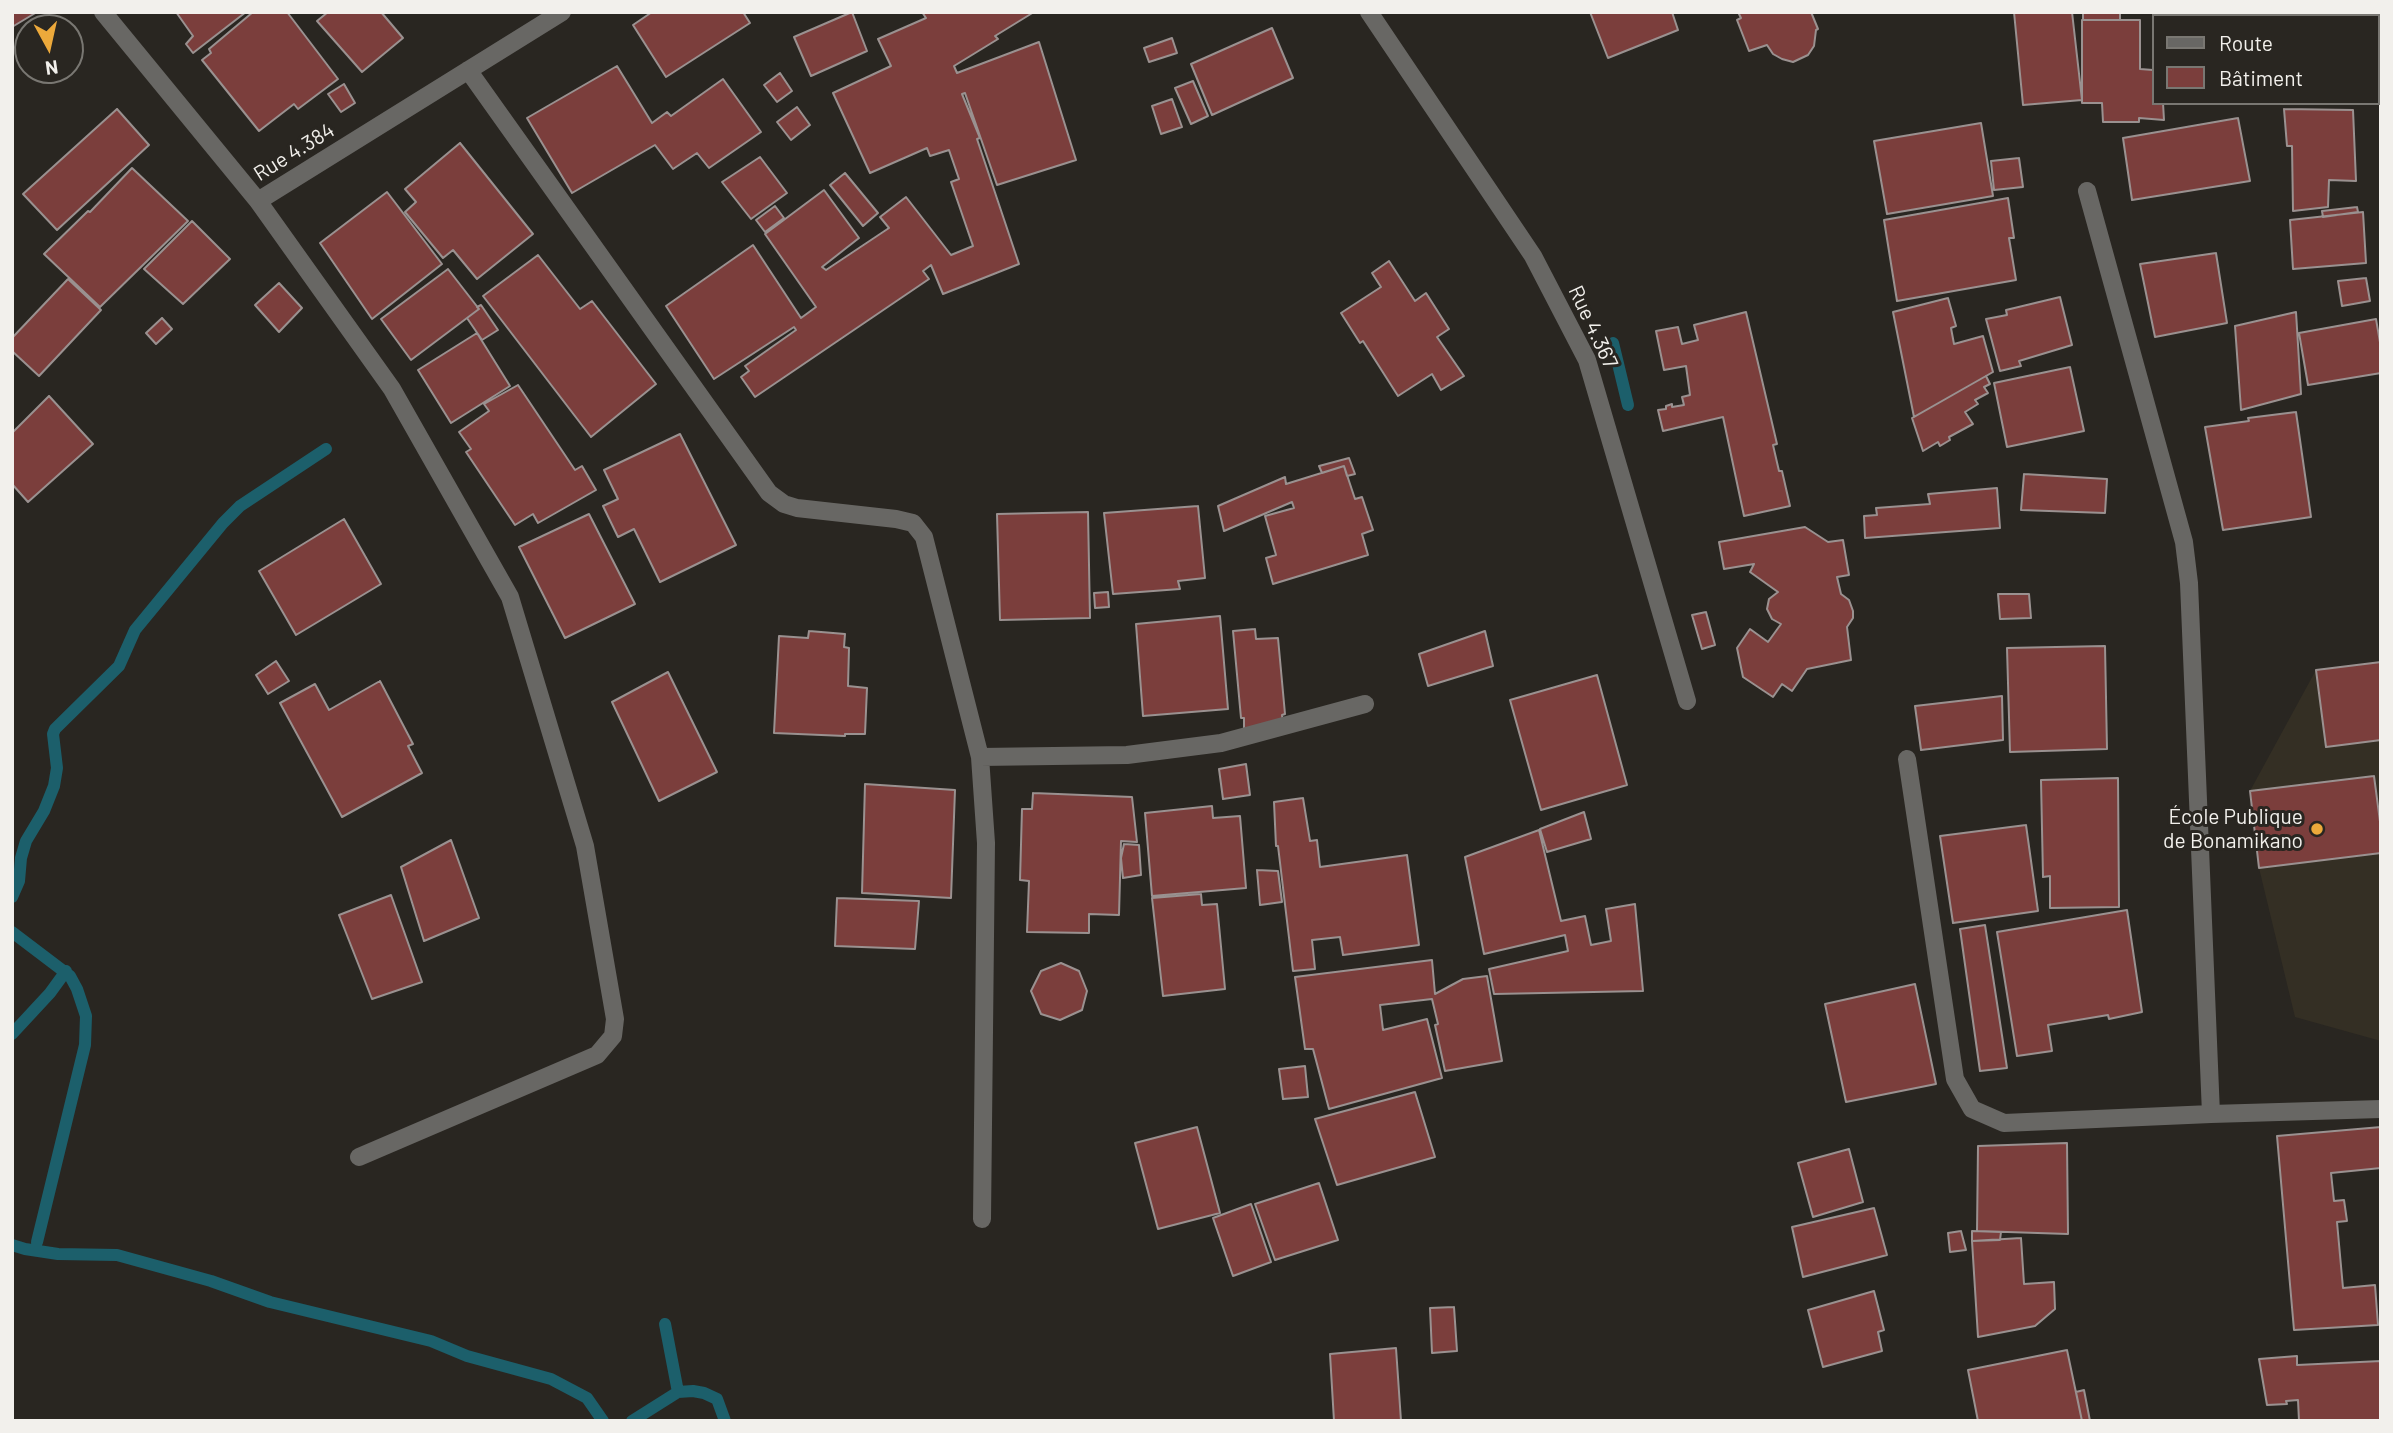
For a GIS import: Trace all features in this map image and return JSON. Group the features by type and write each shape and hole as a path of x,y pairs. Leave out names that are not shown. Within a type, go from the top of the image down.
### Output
{"street":[{"name":"Rue 4.384","path":"103,12 258,201 562,12"},
{"name":"Rue 4.367","path":"1369,12 1533,256 1587,360 1687,701"},
{"path":"468,70 769,493 784,504 797,508 913,523 924,537 980,757 986,843 982,1219"},
{"path":"2087,191 2184,542 2189,583 2211,1114"},
{"path":"258,201 392,389 510,597 585,846 615,1018 613,1036 597,1055 359,1157"},
{"path":"980,757 1127,755 1221,743 1365,704"},
{"path":"1907,759 1955,1079 1972,1109 2004,1123 2381,1109"}],"shaded area":[{"name":"École Publique de Bonamikano","path":"2381,662 2381,1041 2295,1017 2259,868 2250,791 2316,670"}],"building":[{"path":"12,12 37,12 14,14 12,27"},
{"path":"176,12 246,12 193,53 186,44 193,36"},
{"path":"253,12 287,12 338,79 298,109 294,104 259,131 202,60 211,53 209,49"},
{"path":"328,12 381,12 403,38 362,72 317,21"},
{"path":"652,12 743,12 750,23 666,77 633,25"},
{"path":"852,12 867,51 811,76 794,37"},
{"path":"922,12 1034,12 995,36 998,39 954,66 957,73 1039,42 1076,160 997,185 965,93 962,94 980,138 977,139 1019,264 943,294 931,265 923,271 929,279 755,397 741,377 749,371 745,366 796,330 794,327 714,379 666,306 753,245 801,318 816,307 765,234 824,190 859,238 822,267 826,270 889,228 880,217 906,197 951,255 973,246 951,182 959,179 949,150 930,156 927,148 870,173 833,93 891,66 878,39 926,18"},
{"path":"1590,12 1672,12 1678,30 1608,58"},
{"path":"1738,12 1811,12 1818,29 1814,46 1808,55 1793,62 1773,54 1767,45 1749,51 1737,20 1741,18"},
{"path":"2014,12 2072,12 2082,100 2023,105"},
{"path":"2083,12 2120,12 2120,20 2083,20"},
{"path":"2288,12 2317,12 2317,14"},
{"path":"2379,17 2381,17 2379,95"},
{"path":"2082,20 2140,20 2140,69 2152,70 2152,105 2163,105 2164,120 2139,118 2139,122 2103,122 2102,103 2082,103"},
{"path":"1272,28 1293,78 1212,115 1191,64"},
{"path":"1172,38 1177,53 1149,62 1144,48"},
{"path":"617,66 652,123 667,112 671,116 723,79 761,132 709,168 697,153 673,169 655,145 572,193 527,118"},
{"path":"780,73 792,91 777,102 764,85"},
{"path":"1193,81 1208,116 1191,124 1175,88"},
{"path":"344,84 355,103 341,112 328,94"},
{"path":"1172,99 1182,127 1161,134 1152,106"},
{"path":"797,107 810,125 791,140 777,122"},
{"path":"117,109 149,145 57,230 23,194"},
{"path":"2284,109 2353,110 2356,181 2329,180 2328,207 2293,211 2292,146 2287,146"},
{"path":"2238,118 2250,181 2132,200 2123,138"},
{"path":"1981,123 1993,196 1887,214 1874,141"},
{"path":"460,143 533,234 477,279 453,250 443,258 405,212 416,202 405,189"},
{"path":"760,157 787,193 751,219 722,182"},
{"path":"2019,158 2023,187 1994,190 1991,161"},
{"path":"132,168 188,221 100,307 44,254 90,212"},
{"path":"845,173 878,213 863,226 830,185"},
{"path":"387,192 442,264 372,319 320,243"},
{"path":"2008,198 2014,238 2009,238 2016,280 1897,301 1884,220"},
{"path":"775,206 784,218 765,232 756,220"},
{"path":"2357,207 2358,212 2323,217 2322,211"},
{"path":"2363,212 2366,263 2293,269 2290,220"},
{"path":"192,221 230,259 183,304 144,269"},
{"path":"2216,253 2227,323 2155,337 2140,264"},
{"path":"538,255 580,309 592,301 656,384 591,437 483,296"},
{"path":"1389,261 1415,301 1426,293 1449,329 1437,337 1464,376 1441,390 1432,374 1398,396 1363,341 1360,343 1341,313 1381,287 1372,273"},
{"path":"448,269 479,309 411,360 381,319"},
{"path":"2366,278 2370,301 2342,306 2338,281"},
{"path":"68,279 101,310 39,376 12,351 12,338"},
{"path":"279,283 302,308 279,332 255,305"},
{"path":"2060,297 2072,345 2019,361 2021,366 2000,371 1986,319 2007,315 2006,310"},
{"path":"1948,298 1956,326 1951,328 1954,344 1983,336 1993,372 1914,417 1893,312"},
{"path":"481,305 498,330 482,340 467,318"},
{"path":"1746,312 1777,444 1773,445 1790,506 1744,516 1723,417 1663,431 1658,410 1666,409 1666,406 1672,404 1672,407 1684,405 1682,397 1690,395 1686,366 1664,370 1656,331 1678,327 1682,344 1698,340 1694,325"},
{"path":"2296,312 2301,394 2241,410 2235,326"},
{"path":"162,318 172,329 156,344 146,333"},
{"path":"2376,319 2381,348 2381,373 2308,385 2299,333"},
{"path":"477,333 510,386 451,423 418,370"},
{"path":"2070,367 2084,431 2007,447 1994,383"},
{"path":"1986,376 1990,384 1984,387 1988,393 1975,400 1978,404 1965,412 1973,424 1949,437 1950,440 1940,446 1938,442 1923,451 1912,418"},
{"path":"518,385 575,470 582,466 596,490 538,523 533,514 515,525 466,452 471,449 459,432 489,411 484,404"},
{"path":"49,396 93,444 28,502 12,484 12,433"},
{"path":"2296,412 2311,517 2223,530 2205,427"},
{"path":"680,434 736,545 660,582 634,529 618,537 603,506 618,499 604,470"},
{"path":"1349,458 1355,474 1347,476 1344,466 1322,473 1319,466"},
{"path":"1344,466 1355,499 1362,497 1373,530 1362,534 1368,555 1273,584 1266,558 1276,555 1265,516 1294,508 1292,502 1224,531 1218,506 1285,477 1286,484"},
{"path":"2024,474 2107,479 2105,513 2021,510"},
{"path":"1997,488 2000,528 1865,538 1864,516 1877,515 1876,508 1930,504 1928,494"},
{"path":"1198,506 1205,578 1178,581 1180,589 1113,594 1104,513"},
{"path":"1088,512 1090,618 1000,620 997,514"},
{"path":"589,514 635,604 565,638 519,547"},
{"path":"344,519 381,584 296,635 259,571"},
{"path":"1805,527 1828,542 1843,540 1849,575 1837,577 1841,594 1849,600 1853,611 1853,618 1847,627 1851,660 1807,669 1792,691 1782,684 1773,697 1743,677 1737,648 1750,629 1768,642 1781,624 1772,619 1767,609 1769,599 1778,592 1750,572 1754,564 1724,569 1719,542"},
{"path":"1108,592 1109,607 1095,608 1094,593"},
{"path":"1998,594 2029,594 2031,618 2000,619"},
{"path":"1706,612 1715,645 1702,649 1692,615"},
{"path":"1220,616 1228,709 1143,716 1136,624"},
{"path":"1255,629 1256,639 1278,638 1285,714 1282,715 1283,725 1244,732 1233,631"},
{"path":"809,631 845,634 844,647 849,648 848,686 867,688 865,734 845,736 774,733 779,636 808,638"},
{"path":"1485,631 1493,666 1428,686 1419,654"},
{"path":"2105,646 2107,749 2010,752 2007,648"},
{"path":"276,661 289,681 268,694 256,675"},
{"path":"2381,662 2381,740 2326,747 2316,670"},
{"path":"668,672 717,772 659,801 612,702"},
{"path":"1597,675 1627,785 1541,810 1510,700"},
{"path":"380,681 413,744 408,746 422,773 342,817 280,703 315,684 329,710"},
{"path":"2002,696 2003,740 1921,750 1915,706"},
{"path":"1246,764 1250,795 1223,799 1219,769"},
{"path":"2374,776 2381,829 2381,853 2259,868 2250,791"},
{"path":"2118,778 2119,907 2050,908 2050,876 2043,877 2041,780"},
{"path":"865,784 955,790 951,898 862,893"},
{"path":"1033,793 1132,797 1137,842 1121,841 1119,915 1089,914 1089,933 1027,932 1029,881 1020,880 1022,809 1032,809"},
{"path":"1303,798 1310,841 1317,840 1320,867 1407,855 1419,945 1343,955 1340,937 1312,940 1315,969 1293,971 1276,846 1274,802"},
{"path":"1212,806 1213,818 1240,816 1246,888 1152,896 1145,813"},
{"path":"1584,812 1591,839 1547,852 1540,829"},
{"path":"2026,825 2038,911 1953,923 1940,836"},
{"path":"1539,830 1561,921 1585,916 1591,945 1611,941 1606,909 1635,904 1643,991 1494,994 1489,969 1568,951 1565,935 1484,954 1465,857"},
{"path":"451,840 479,918 424,941 401,867"},
{"path":"1124,844 1139,845 1141,875 1123,878 1121,858"},
{"path":"1257,870 1278,871 1282,902 1260,905"},
{"path":"1201,894 1202,905 1217,904 1225,989 1163,996 1152,898"},
{"path":"391,895 422,982 372,999 339,915"},
{"path":"837,898 919,901 915,949 835,946"},
{"path":"2127,910 2142,1012 2109,1019 2108,1015 2048,1025 2052,1051 2017,1056 1997,932"},
{"path":"1985,925 2007,1068 1980,1071 1960,929"},
{"path":"1432,960 1435,994 1463,979 1487,976 1502,1061 1445,1071 1432,999 1380,1005 1383,1030 1427,1019 1442,1078 1329,1109 1313,1049 1305,1049 1295,977"},
{"path":"1061,963 1079,971 1087,991 1082,1010 1060,1020 1041,1014 1031,991 1041,971"},
{"path":"1915,984 1936,1084 1846,1102 1825,1004"},
{"path":"1305,1066 1308,1097 1283,1099 1279,1069"},
{"path":"1415,1092 1435,1157 1337,1185 1315,1119"},
{"path":"1197,1127 1220,1213 1158,1229 1135,1143"},
{"path":"2381,1127 2381,1168 2331,1173 2334,1201 2344,1200 2347,1221 2337,1222 2343,1288 2375,1285 2378,1325 2294,1330 2277,1136"},
{"path":"2067,1143 2068,1234 1977,1231 1978,1146"},
{"path":"1849,1149 1863,1202 1813,1217 1798,1163"},
{"path":"1319,1183 1338,1240 1275,1260 1255,1204"},
{"path":"1251,1204 1271,1262 1233,1276 1213,1218"},
{"path":"1874,1208 1887,1255 1803,1277 1792,1227"},
{"path":"1961,1231 1966,1250 1950,1252 1948,1233"},
{"path":"1972,1231 2001,1232 2000,1240 1972,1241"},
{"path":"2021,1238 2024,1284 2054,1282 2055,1309 2035,1326 1978,1337 1972,1241"},
{"path":"1874,1291 1884,1330 1878,1332 1882,1351 1823,1367 1808,1310"},
{"path":"1454,1307 1457,1351 1432,1353 1430,1308"},
{"path":"1396,1348 1401,1421 1334,1421 1330,1354"},
{"path":"2067,1350 2082,1421 1978,1421 1968,1370"},
{"path":"2297,1356 2297,1365 2381,1361 2381,1421 2299,1421 2298,1400 2286,1401 2287,1404 2267,1405 2259,1359"},
{"path":"2084,1390 2090,1421 2082,1421 2076,1392"}],"waterway":[{"path":"1613,343 1628,405"},
{"path":"12,897 19,881 26,841 44,811 54,786 57,768 53,734 55,729 119,666 135,630 223,523 240,506 326,449"},
{"path":"12,932 70,976 86,1016 85,1045 37,1242"},
{"path":"12,1034 50,993 66,971"},
{"path":"12,1245 58,1254 117,1255 211,1281 270,1302 431,1341 467,1356 551,1379 587,1398 603,1421"},
{"path":"665,1324 678,1392"},
{"path":"632,1421 678,1392 693,1391 717,1399 725,1421"}],"place":[{"name":"École Publique de Bonamikano","path":"2317,829"}]}
